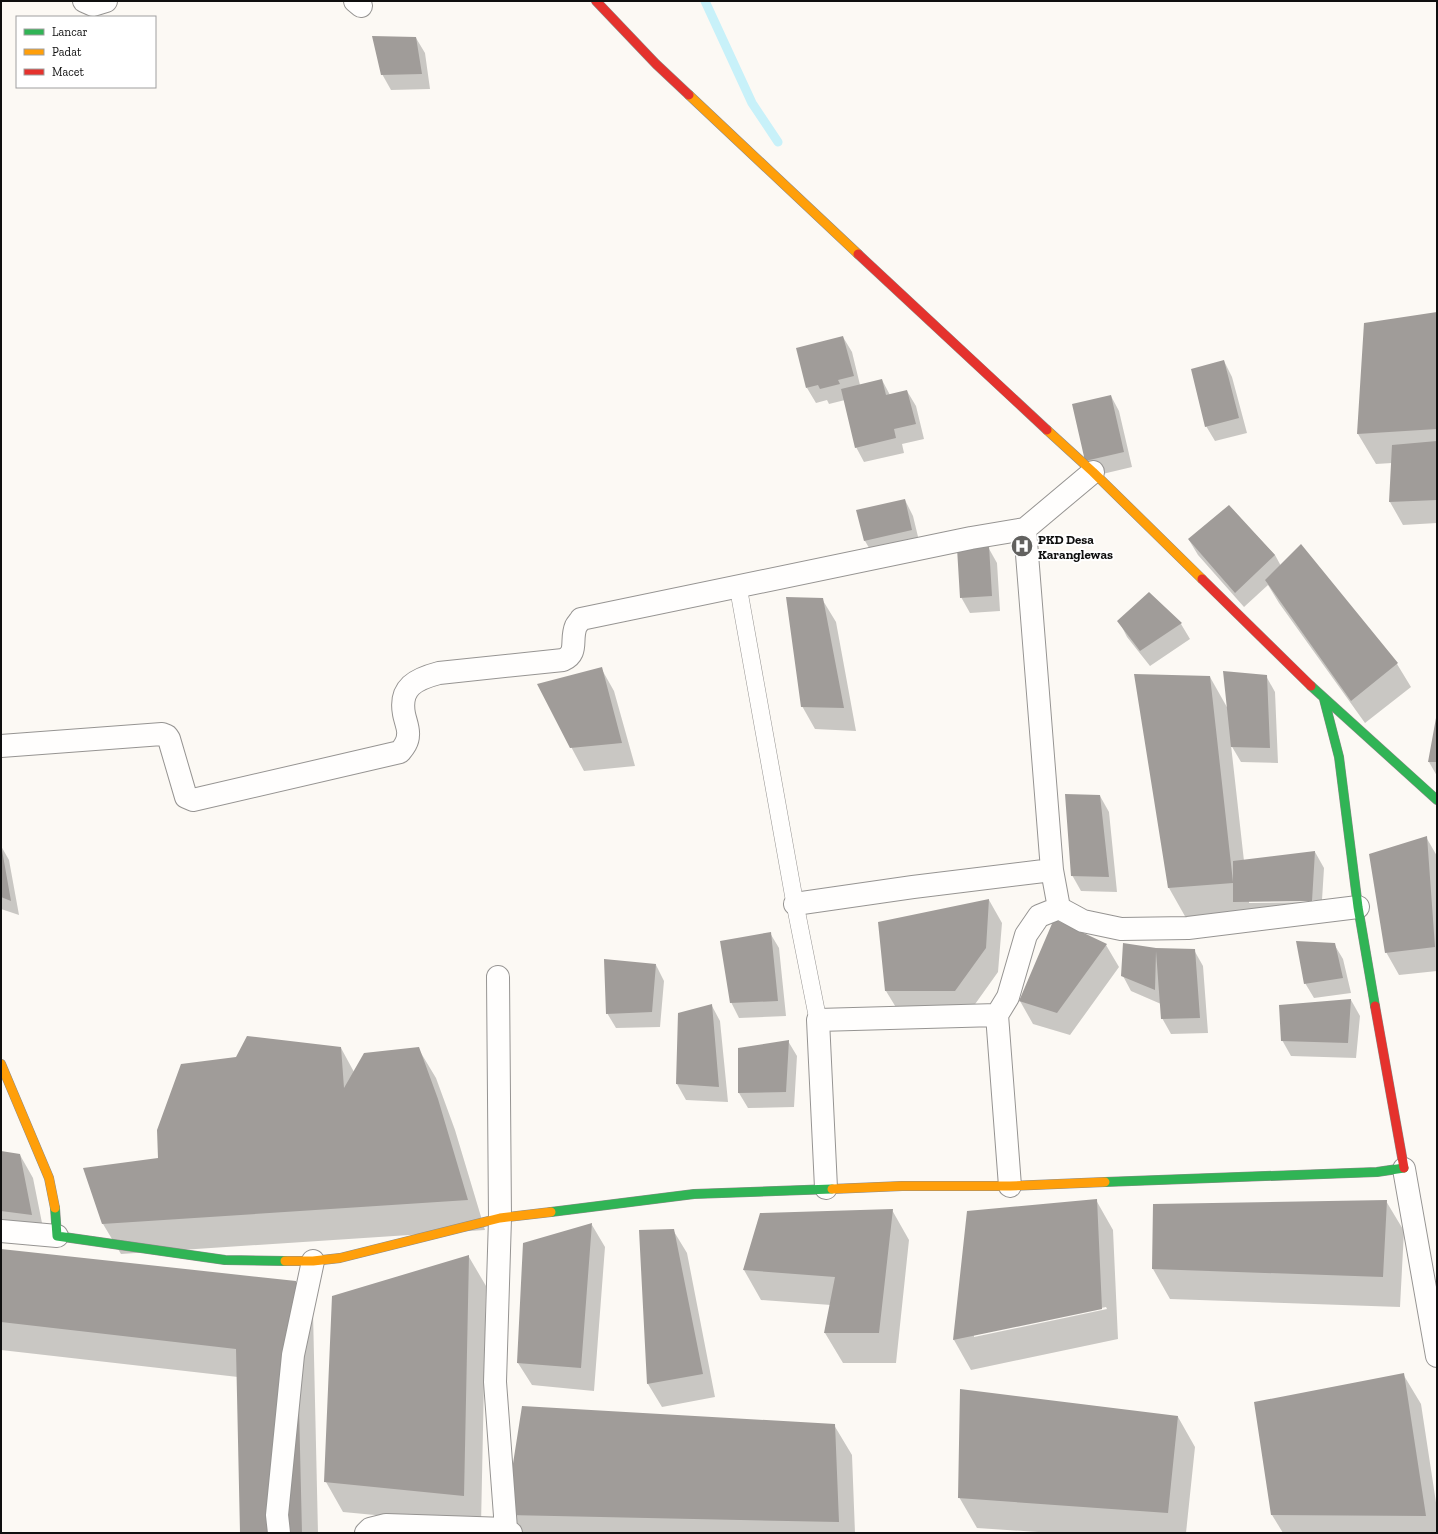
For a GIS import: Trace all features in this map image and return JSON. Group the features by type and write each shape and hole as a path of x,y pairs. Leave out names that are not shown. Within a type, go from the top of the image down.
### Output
{"street":[{"path":"84,1 93,5 106,1"},
{"path":"596,1 656,64 998,386 1093,472 1324,699 1437,799"},
{"path":"1,746 162,734 167,736 169,739 186,797 193,800 400,752 406,744 408,735 402,705 404,694 413,683 420,680 439,673 563,660 570,657 572,653 576,626 581,619 971,538 1025,529 1093,472"},
{"path":"1025,529 1052,870 1059,908"},
{"path":"1324,699 1339,757 1358,907 1437,1356"},
{"path":"795,904 913,887 1052,870"},
{"path":"1059,908 1083,921 1121,929 1188,928 1358,907"},
{"path":"1010,1186 998,1015 1008,997 1026,935 1039,916 1059,908"},
{"path":"366,1533 370,1530 386,1525 508,1531 495,1382 500,1218 498,977"},
{"path":"826,1188 818,1020 998,1015"},
{"path":"1,1064 49,1178 55,1205 57,1236"},
{"path":"1,1231 57,1236 225,1260 313,1261 340,1258 500,1218 694,1194 902,1186 1010,1186 1377,1172 1404,1169"},
{"path":"279,1533 277,1515 293,1355 313,1261"}],"lane":[{"path":"738,586 795,904 818,1020"}],"building":[{"path":"372,36 416,37 422,74 381,75"},
{"path":"1437,312 1437,429 1357,434 1364,323"},
{"path":"843,336 854,376 838,380 840,384 820,389 818,385 806,388 796,348"},
{"path":"1224,360 1239,418 1205,427 1191,369"},
{"path":"882,379 886,395 907,390 916,424 894,429 896,438 855,448 841,389"},
{"path":"1111,395 1124,452 1085,461 1072,404"},
{"path":"1437,441 1437,500 1389,502 1392,445"},
{"path":"905,499 912,530 864,541 856,510"},
{"path":"1229,505 1275,555 1235,593 1188,539"},
{"path":"1301,544 1398,663 1351,701 1265,580"},
{"path":"989,546 992,596 960,598 957,548"},
{"path":"1149,592 1182,623 1140,651 1117,621"},
{"path":"786,597 823,598 844,708 801,707"},
{"path":"602,667 622,743 570,748 537,684"},
{"path":"1223,671 1267,675 1270,748 1231,747"},
{"path":"1134,674 1210,676 1233,882 1233,861 1315,851 1312,901 1233,902 1233,883 1168,888"},
{"path":"1436,718 1437,762 1428,762"},
{"path":"1065,794 1100,795 1109,877 1071,876"},
{"path":"1427,836 1435,947 1385,953 1369,854"},
{"path":"2,850 11,901 1,897"},
{"path":"989,899 986,948 955,991 885,991 878,922"},
{"path":"1054,919 1107,944 1057,1013 1019,1001"},
{"path":"771,932 778,1001 730,1003 720,941"},
{"path":"1296,941 1335,943 1343,978 1304,984"},
{"path":"1123,943 1156,948 1195,949 1200,1018 1161,1019 1156,951 1155,990 1121,976"},
{"path":"604,959 656,964 652,1012 606,1014"},
{"path":"1351,999 1348,1043 1281,1041 1279,1005"},
{"path":"712,1004 719,1087 676,1084 678,1013"},
{"path":"247,1036 341,1047 344,1088 364,1053 419,1047 438,1099 468,1200 102,1224 83,1168 158,1158 157,1130 181,1064 236,1057"},
{"path":"789,1040 786,1092 738,1093 738,1048"},
{"path":"1,1151 20,1154 32,1215 1,1211"},
{"path":"1097,1199 1102,1309 953,1340 967,1211"},
{"path":"1387,1200 1383,1277 1152,1269 1153,1204"},
{"path":"893,1209 879,1333 824,1333 835,1277 743,1270 760,1213"},
{"path":"592,1223 581,1368 517,1363 523,1243"},
{"path":"674,1229 703,1374 647,1384 639,1230"},
{"path":"1,1249 296,1281 302,1533 240,1533 236,1349 1,1322"},
{"path":"469,1255 464,1496 324,1482 332,1296"},
{"path":"1404,1373 1426,1516 1271,1515 1254,1402"},
{"path":"960,1389 1178,1416 1168,1513 958,1498"},
{"path":"522,1406 835,1424 839,1522 505,1515"}],"waterway":[{"path":"705,1 752,103 778,142"}],"traffic: fast":[{"path":"1311,686 1437,800"},
{"path":"1324,699 1339,757 1358,907 1375,1006"},
{"path":"1105,1182 1377,1172 1404,1168"},
{"path":"551,1212 694,1194 832,1189"},
{"path":"55,1208 57,1236 225,1260 285,1261"}],"traffic: slow":[{"path":"689,95 858,254"},
{"path":"1047,430 1093,472 1202,579"},
{"path":"1,1064 49,1178 55,1208"},
{"path":"832,1189 902,1186 1010,1186 1105,1182"},
{"path":"285,1261 313,1261 340,1258 500,1218 551,1212"}],"traffic: jam":[{"path":"596,1 656,64 689,95"},
{"path":"858,254 1047,430"},
{"path":"1202,579 1311,686"},
{"path":"1375,1006 1404,1168"}],"place":[{"name":"PKD Desa Karanglewas","path":"1022,546"}]}
